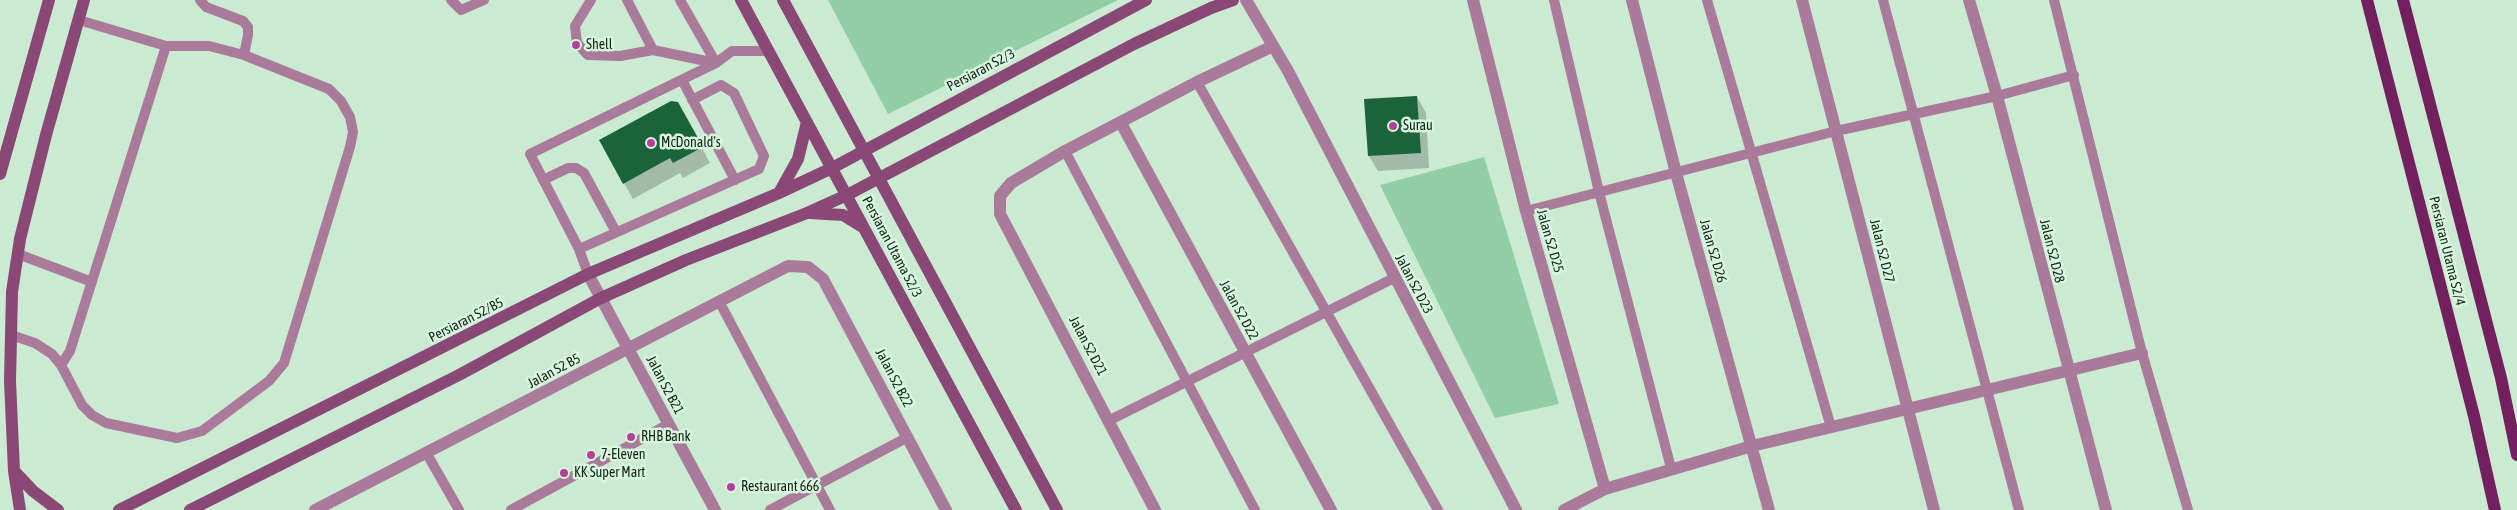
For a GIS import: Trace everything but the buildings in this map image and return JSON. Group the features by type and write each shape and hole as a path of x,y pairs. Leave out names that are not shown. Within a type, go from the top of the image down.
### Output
{"main road":[{"path":"0,174 44,6 49,0"},
{"path":"20,510 14,471 10,381 12,292 18,254 46,135 84,0"},
{"name":"Persiaran Utama S2/3","path":"741,0 1016,510"},
{"name":"Persiaran Utama S2/3","path":"783,0 862,152 1057,510"},
{"name":"Persiaran S2/3","path":"832,168 1146,0"},
{"path":"190,510 459,375 601,298 686,260 807,213 878,179 1134,44 1211,8 1233,0"},
{"name":"Persiaran Utama S2/4","path":"2367,0 2474,416 2495,510"},
{"path":"2403,0 2501,378 2517,455"},
{"path":"779,193 798,159 807,122"},
{"name":"Persiaran S2/B5","path":"119,510 588,274 779,193 832,168"},
{"path":"807,213 843,215 866,230"},
{"path":"14,471 33,492 58,510"}],"street":[{"name":"Jalan S2 D23","path":"1246,0 1288,71 1516,510"},
{"name":"Jalan S2 D25","path":"1473,0 1526,211 1605,489"},
{"name":"Jalan S2 D26","path":"1632,0 1676,173 1769,510"},
{"name":"Jalan S2 D27","path":"1802,0 1906,409 1934,510"},
{"name":"Jalan S2 D28","path":"1969,0 1997,96 2106,510"},
{"path":"1065,151 1121,124 1197,82 1273,46"},
{"name":"Jalan S2 D22","path":"1121,124 1331,510"},
{"name":"Jalan S2 D21","path":"1065,151 1011,183 1000,196 1000,214 1110,420 1155,510"},
{"name":"Jalan S2 B5","path":"315,510 720,303 788,266 808,267"},
{"name":"Jalan S2 B22","path":"808,267 824,279 946,510"},
{"name":"Jalan S2 B21","path":"588,274 715,510"},
{"path":"1564,510 1605,489 1671,468 1752,446 2142,353"}],"lane":[{"path":"200,0 206,7 243,21 248,27 244,55"},
{"path":"451,0 461,10 484,0"},
{"path":"591,0 575,26 577,43 588,55 620,56 653,50 716,63"},
{"path":"627,0 653,50"},
{"path":"680,0 716,63"},
{"path":"1554,0 1599,192 1671,468"},
{"path":"1706,0 1831,427"},
{"path":"1883,0 2018,510"},
{"path":"2054,0 2142,353 2188,510"},
{"path":"11,335 36,343 52,354 61,365 82,405 92,415 106,423 177,438 202,431 269,381 284,363 353,132 350,117 341,101 329,89 244,55 201,45 166,46 79,20"},
{"path":"61,365 70,352 166,46"},
{"path":"588,274 579,249 530,154 716,63 732,51 768,51"},
{"path":"1526,211 1836,132 1997,96 2074,75"},
{"path":"682,80 735,180"},
{"path":"1197,82 1438,510"},
{"path":"579,249 759,169 764,156 734,93 721,85 692,100"},
{"path":"1065,151 1255,510"},
{"path":"543,180 568,168 576,168 584,173 616,232"},
{"path":"18,254 92,282"},
{"path":"1110,420 1394,278"},
{"path":"720,303 830,510"},
{"path":"511,510 669,424"},
{"path":"770,510 908,437"},
{"path":"427,454 459,510"}],"green space":[{"path":"828,0 1118,0 888,114"},
{"path":"1484,157 1559,404 1495,418 1380,185"}],"place":[{"name":"Shell","path":"576,45"},
{"name":"Surau","path":"1393,126"},
{"name":"McDonald's","path":"651,143"},
{"name":"RHB Bank","path":"631,437"},
{"name":"7-Eleven","path":"591,455"},
{"name":"KK Super Mart","path":"564,473"},
{"name":"Restaurant 666","path":"731,487"}]}
